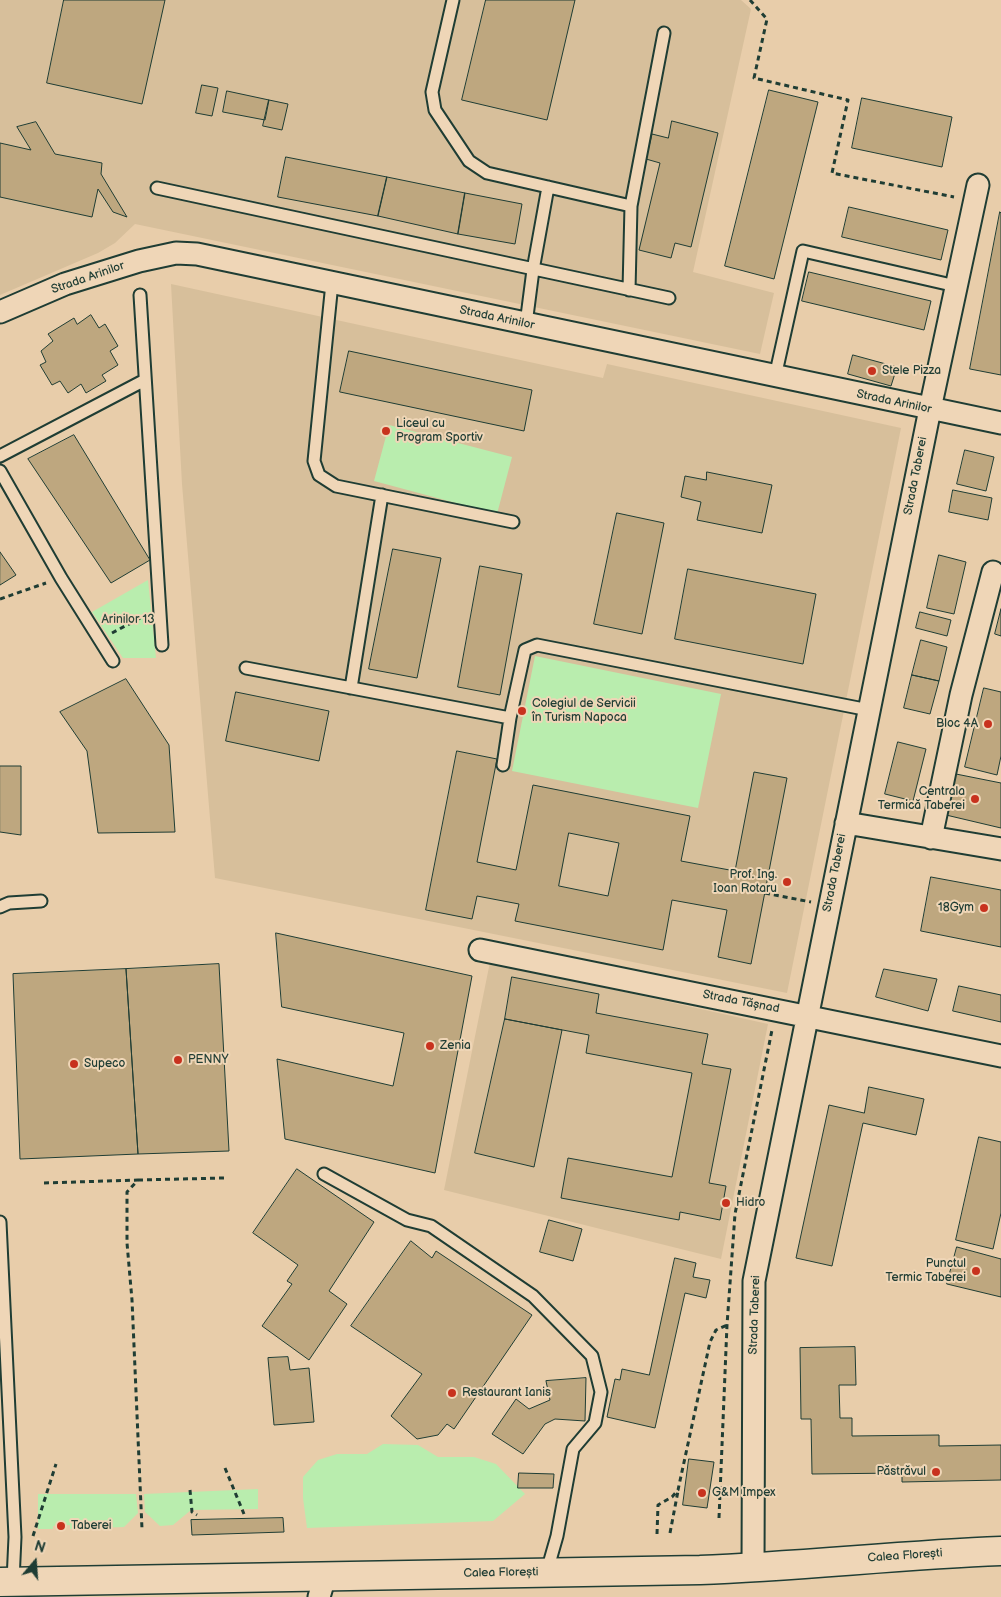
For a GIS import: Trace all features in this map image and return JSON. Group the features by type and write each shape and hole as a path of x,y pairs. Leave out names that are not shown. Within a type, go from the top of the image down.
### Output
{"main road":[{"path":"934,1554 1001,1542"},
{"name":"Calea Florești","path":"7,1582 753,1568 934,1554 1001,1552"},
{"path":"934,1554 1001,1560"}],"street":[{"name":"Strada Taberei","path":"753,1568 754,1281 930,409 976,195"},
{"name":"Strada Arinilor","path":"0,312 65,284 139,261 176,253 197,254 1001,423"},
{"path":"931,838 961,695 993,572"},
{"path":"846,823 1001,849"},
{"name":"Strada Tășnad","path":"480,950 1001,1056"},
{"path":"319,1597 324,1580 350,1576"}],"lane":[{"path":"453,0 432,92 434,110 469,161 487,173 631,206"},
{"path":"630,290 631,206 664,33"},
{"path":"526,324 532,270 548,187"},
{"path":"157,188 669,298"},
{"path":"775,377 803,251 956,286"},
{"path":"332,283 314,461 319,475 336,486 513,522"},
{"path":"140,295 162,645"},
{"path":"0,456 145,380"},
{"path":"0,471 61,578 113,662"},
{"path":"351,688 382,496"},
{"path":"503,765 510,718 525,650 537,645 870,710"},
{"path":"246,668 510,718"},
{"path":"0,907 9,903 41,901"},
{"path":"324,1174 407,1220 431,1226 533,1296 592,1356 601,1392 595,1423 573,1449 557,1536 547,1572"},
{"path":"0,1222 15,1537 7,1582"}],"path":[{"path":"750,0 767,19 754,78 848,100 832,173 950,196 976,195"},
{"path":"0,599 61,578"},
{"path":"99,640 160,607"},
{"path":"764,893 829,906"},
{"path":"44,1183 224,1178"},
{"path":"138,1180 127,1192 127,1243 133,1318 142,1529"},
{"path":"670,1533 710,1342 716,1330 727,1325"},
{"path":"32,1536 56,1464"},
{"path":"226,1468 244,1514"},
{"path":"190,1490 192,1512 197,1515"},
{"path":"657,1534 658,1505 672,1498 678,1490"}],"shaded area":[{"path":"0,0 741,0 751,9 693,272 774,293 760,354 135,224 115,243 98,253 0,295"},
{"name":"Colegiul de Servicii în Turism Napoca","path":"171,284 603,378 607,364 901,428 787,993 215,878 182,484"},
{"path":"490,962 768,1024 721,1259 444,1190"}],"green space":[{"path":"389,425 512,457 497,514 374,481"},
{"name":"Arinilor 13","path":"148,580 156,658 123,658 92,612"},
{"path":"535,656 721,694 698,808 512,771"},
{"path":"383,1444 418,1445 438,1457 474,1457 496,1464 525,1494 493,1521 307,1528 303,1498 303,1477 318,1460 337,1454 367,1454"},
{"path":"258,1489 258,1509 191,1510 173,1525 160,1526 145,1512 144,1494"},
{"path":"38,1494 136,1494 138,1513 124,1527 70,1529 70,1525 53,1526 53,1529 38,1529"}],"building":[{"path":"64,0 165,0 142,104 47,83"},
{"path":"486,0 575,0 547,120 462,100"},
{"path":"202,85 218,88 212,116 196,113"},
{"path":"769,90 818,102 774,279 725,266"},
{"path":"227,91 269,100 265,120 223,112"},
{"path":"862,98 952,117 942,167 852,148"},
{"path":"269,100 288,104 282,130 263,126"},
{"path":"672,121 718,133 691,247 675,243 671,258 639,250 660,163 646,159 652,134 668,138"},
{"path":"36,122 55,154 102,163 101,174 127,217 113,212 98,189 92,217 0,197 0,143 31,150 17,127"},
{"path":"286,157 387,177 378,216 278,197"},
{"path":"387,177 465,193 458,234 378,216"},
{"path":"465,193 522,204 515,244 458,234"},
{"path":"849,207 948,230 941,260 842,237"},
{"path":"1001,213 1001,375 970,369"},
{"path":"809,272 931,301 924,330 802,301"},
{"path":"91,315 99,328 105,324 118,346 110,351 118,365 102,375 106,381 86,393 81,384 68,393 60,381 52,385 40,365 46,362 41,351 53,341 48,334 74,318 77,324"},
{"path":"349,351 532,390 524,431 340,392"},
{"name":"Stele Pizza","path":"853,355 897,367 891,386 848,374"},
{"path":"74,435 150,560 111,583 28,459"},
{"path":"965,450 994,457 986,491 957,484"},
{"path":"707,472 772,485 762,533 697,520 701,502 681,497 685,476 706,480"},
{"path":"953,490 992,498 988,520 949,512"},
{"path":"617,513 664,523 642,634 594,624"},
{"path":"393,549 441,558 417,678 369,669"},
{"path":"0,552 16,575 0,585"},
{"path":"939,555 966,562 954,614 927,608"},
{"path":"480,566 522,574 500,695 458,687"},
{"path":"688,569 816,594 803,664 675,639"},
{"path":"1001,609 1001,636 995,634"},
{"path":"920,612 951,620 947,636 916,628"},
{"path":"921,640 947,647 939,681 912,675"},
{"path":"912,675 939,681 930,714 904,708"},
{"path":"126,679 169,745 175,832 98,833 87,751 60,712"},
{"name":"Bloc 4A","path":"984,688 1001,692 1001,756 997,775 965,767"},
{"path":"236,692 329,711 319,761 226,741"},
{"path":"898,742 926,749 913,801 885,794"},
{"path":"457,751 497,759 477,862 516,870 533,785 690,816 681,861 735,871 754,772 787,778 751,964 718,957 727,910 672,900 663,950 515,921 519,904 477,896 472,919 426,910","holes":["569,833 619,843 608,896 559,886"]},
{"path":"0,766 21,766 21,835 0,832"},
{"name":"Centrala Termică Taberei","path":"956,774 1001,783 1001,828 946,815"},
{"path":"931,877 1001,890 1001,947 921,931"},
{"name":"Zenia","path":"276,933 472,976 435,1173 285,1139 277,1059 393,1086 404,1033 282,1007"},
{"name":"PENNY","path":"219,964 229,1151 138,1154 126,969"},
{"name":"Supeco","path":"126,969 138,1154 20,1159 13,974"},
{"path":"884,969 937,979 928,1011 876,997"},
{"path":"512,977 599,994 596,1013 708,1034 702,1064 731,1069 709,1183 726,1186 720,1220 680,1212 679,1220 561,1198 568,1158 672,1177 692,1073 586,1053 589,1035 505,1019"},
{"path":"959,986 1001,995 1001,1022 953,1011"},
{"path":"505,1019 562,1030 534,1167 475,1153"},
{"path":"869,1087 924,1099 916,1135 863,1123 832,1266 796,1258 829,1105 864,1113"},
{"path":"979,1137 1001,1142 1001,1213 993,1249 956,1240"},
{"path":"297,1169 374,1222 329,1291 347,1304 309,1360 262,1326 292,1284 287,1281 298,1265 253,1233"},
{"path":"549,1220 582,1229 573,1261 540,1252"},
{"path":"411,1241 432,1258 436,1251 532,1315 454,1429 447,1424 438,1435 417,1439 391,1416 422,1374 351,1326"},
{"name":"Punctul Termic Taberei","path":"957,1247 1001,1259 1001,1297 947,1284"},
{"path":"675,1258 696,1263 693,1277 710,1280 706,1298 685,1293 655,1428 607,1417 615,1379 620,1380 622,1369 649,1375"},
{"path":"855,1347 856,1385 839,1385 840,1418 852,1418 852,1436 939,1435 939,1446 1001,1445 1001,1480 902,1482 902,1473 812,1474 811,1419 801,1419 800,1348"},
{"path":"288,1357 290,1370 309,1368 314,1422 274,1425 268,1358"},
{"path":"586,1378 585,1421 555,1419 545,1424 523,1454 492,1434 516,1399 529,1409 550,1400 546,1381"},
{"path":"689,1459 714,1462 707,1508 683,1505"},
{"path":"519,1473 554,1474 553,1488 518,1488"},
{"path":"283,1518 284,1532 192,1535 191,1520"}],"place":[{"name":"Stele Pizza","path":"872,371"},
{"name":"Liceul cu Program Sportiv","path":"386,431"},
{"name":"Colegiul de Servicii în Turism Napoca","path":"522,711"},
{"name":"Bloc 4A","path":"988,724"},
{"name":"Centrala Termică Taberei","path":"975,799"},
{"name":"Prof. Ing. Ioan Rotaru","path":"787,882"},
{"name":"18Gym","path":"984,908"},
{"name":"Zenia","path":"430,1046"},
{"name":"PENNY","path":"178,1060"},
{"name":"Supeco","path":"74,1064"},
{"name":"Hidro","path":"726,1203"},
{"name":"Punctul Termic Taberei","path":"976,1271"},
{"name":"Restaurant Ianis","path":"452,1393"},
{"name":"Păstrăvul","path":"936,1472"},
{"name":"G&M Impex","path":"702,1493"},
{"name":"Taberei","path":"61,1526"}]}
